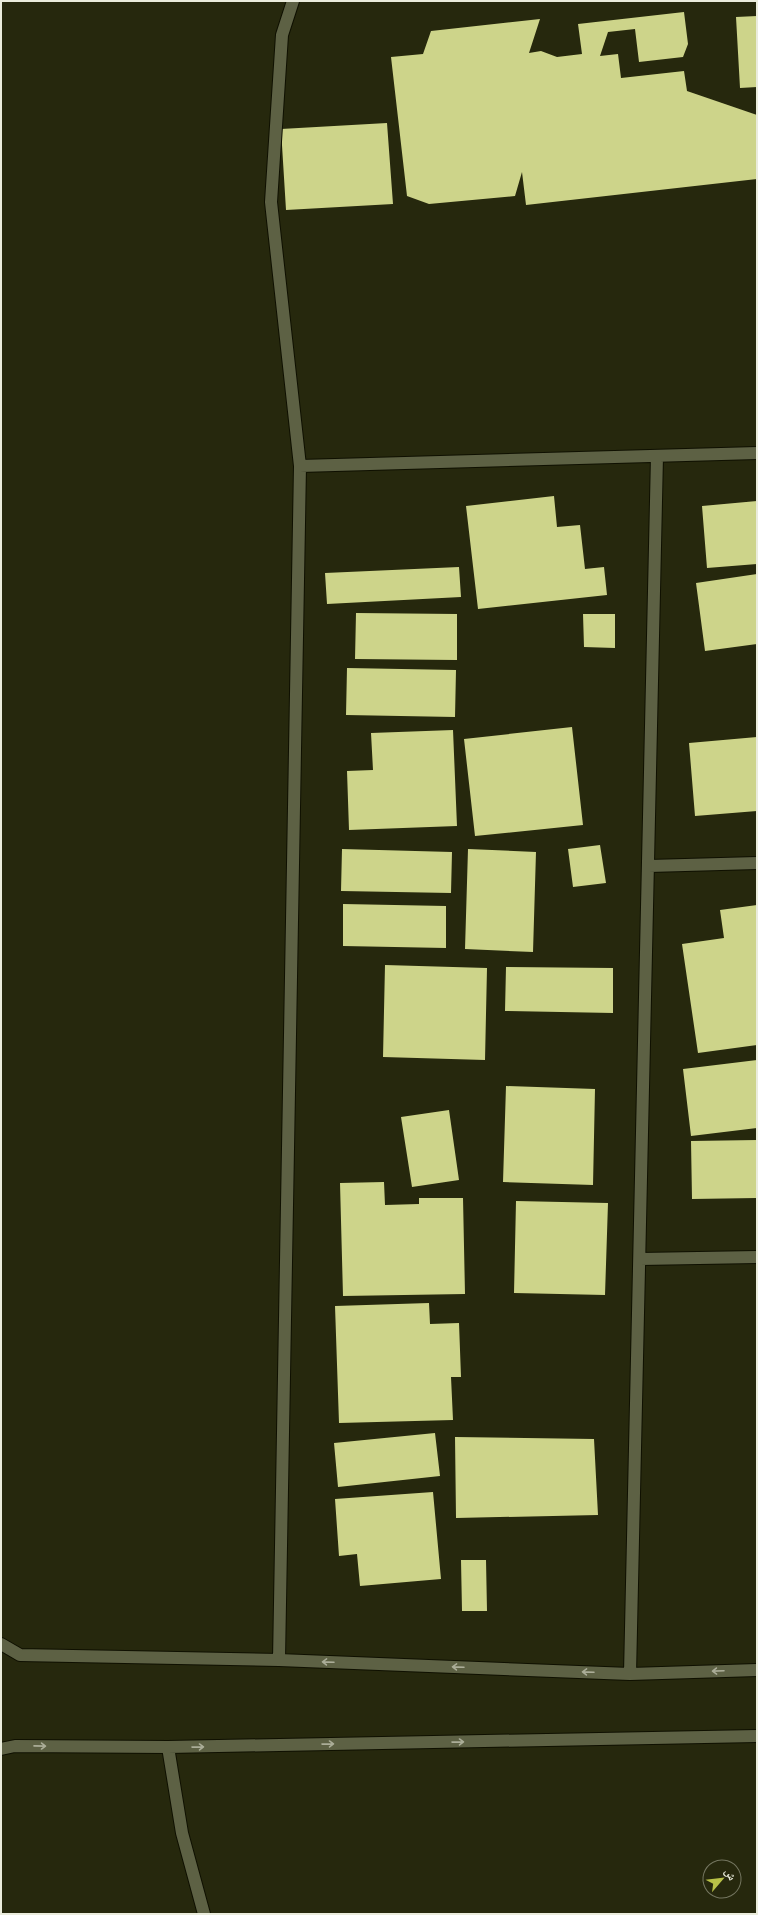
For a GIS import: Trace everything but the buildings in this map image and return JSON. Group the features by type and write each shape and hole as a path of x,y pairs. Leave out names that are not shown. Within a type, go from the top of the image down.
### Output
{"street":[{"path":"279,1660 300,466 271,202 282,35 293,1"},
{"path":"300,466 757,454"},
{"path":"630,1674 657,456"},
{"path":"648,866 757,863"},
{"path":"640,1259 757,1257"},
{"path":"1,1644 20,1655 279,1660 630,1674 757,1670"},
{"path":"1,1749 15,1746 168,1747 757,1736"},
{"path":"168,1747 182,1833 204,1914"}]}
